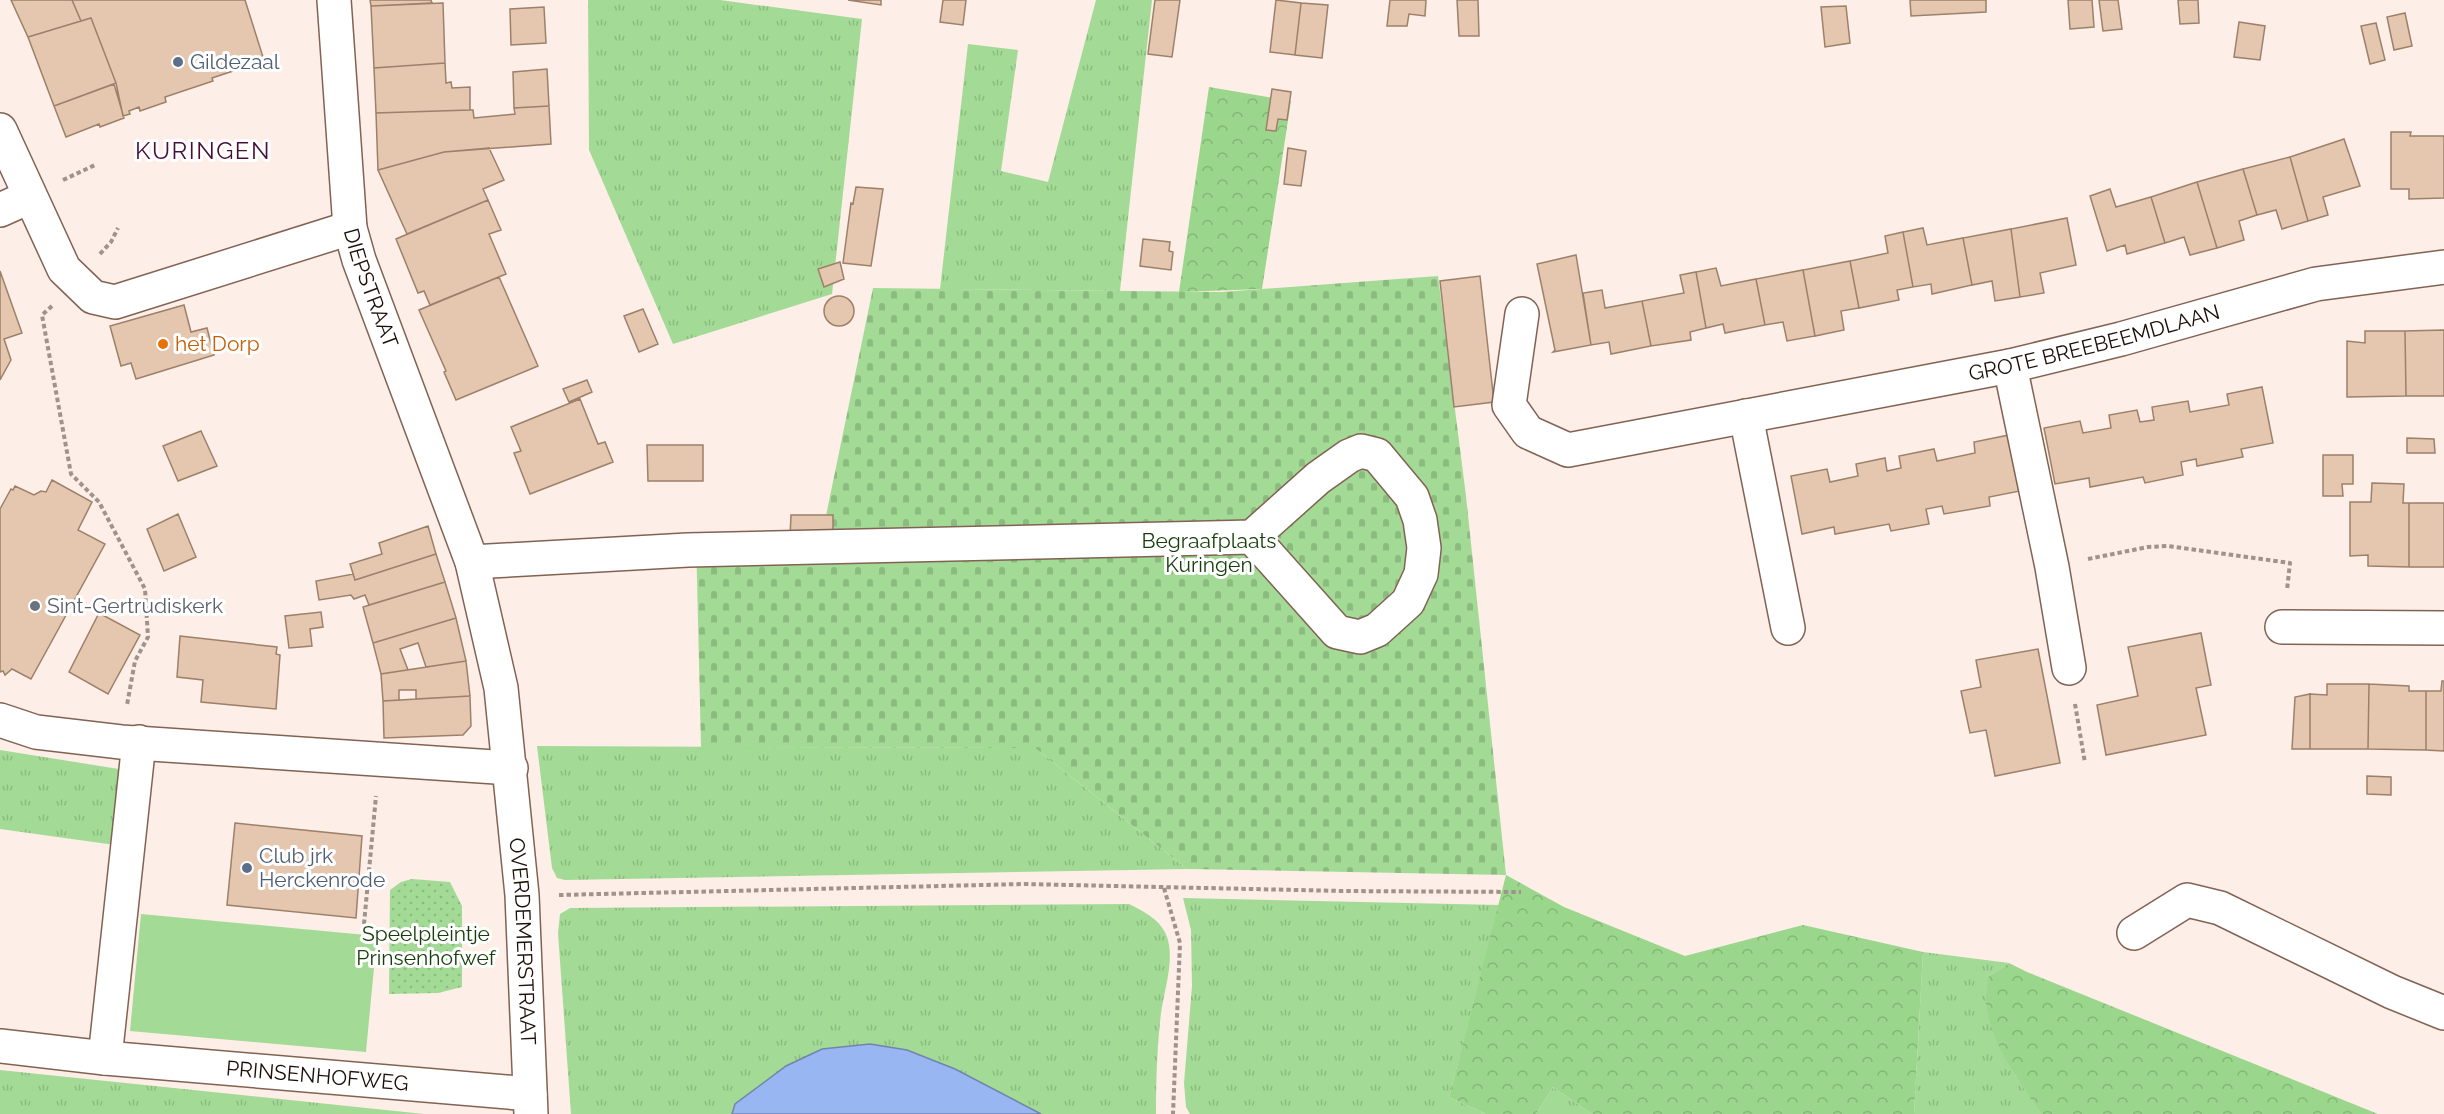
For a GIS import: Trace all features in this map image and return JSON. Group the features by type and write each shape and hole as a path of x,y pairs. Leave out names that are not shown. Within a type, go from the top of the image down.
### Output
{"street":[{"name":"DIEPSTRAAT","path":"334,0 350,228 359,260 472,562 501,688 511,768"},
{"path":"0,130 14,203 63,269 93,297 115,302 350,228"},
{"name":"GROTE BREEBEEMDLAAN","path":"1522,314 1509,405 1528,432 1568,450 2010,366 2121,339 2316,284 2444,267"},
{"path":"2010,366 2052,567 2069,668"},
{"path":"1746,416 1788,628"},
{"path":"472,562 688,550 1252,537 1318,478 1349,456 1361,451 1377,455 1412,497 1420,520 1424,548 1421,573 1408,602 1377,630 1360,637 1337,632 1252,537"},
{"path":"2282,627 2444,628"},
{"path":"0,720 36,732 130,742 511,768"},
{"path":"105,1058 130,742"},
{"name":"OVERDEMERSTRAAT","path":"511,768 522,896 530,1104"},
{"path":"2134,933 2187,900 2220,908 2392,992 2444,1013"},
{"name":"PRINSENHOFWEG","path":"0,1046 530,1104"}],"path":[{"path":"76,282 42,315 71,474 99,502 145,589 148,637 135,661 130,742"},
{"path":"2052,567 2148,547 2168,546 2290,563 2282,627"},
{"path":"2069,668 2085,763"},
{"path":"364,924 379,759"},
{"path":"522,896 1023,884 1521,892"},
{"path":"1164,888 1180,943 1173,1114"}],"green space":[{"path":"588,0 720,0 862,19 832,294 673,344 589,150"},
{"path":"1096,0 1152,0 1120,291 940,289 968,44 1018,50 1001,171 1048,182"},
{"path":"1209,87 1291,101 1262,289 1179,292"},
{"name":"Begraafplaats Kuringen","path":"1438,276 1466,496 1506,875 1187,869 1035,748 701,747 696,537 822,535 873,288 1222,292"},
{"path":"537,746 1035,748 1187,869 565,880 557,878 552,868"},
{"path":"0,750 125,770 115,845 0,829"},
{"path":"1506,875 1564,907 1685,956 1803,925 1923,952 1914,1114 1592,1114 1553,1087 1536,1114 1486,1114 1449,1097"},
{"name":"Speelpleintje Prinsenhofwef","path":"412,879 450,882 462,906 462,987 438,993 389,994 390,890 401,882"},
{"path":"1183,898 1499,905 1449,1097 1486,1114 1190,1114 1186,1107 1184,1083 1192,986 1191,930"},
{"path":"1129,904 1158,922 1166,933 1170,949 1161,1013 1156,1114 571,1114 558,933 560,914 570,908"},
{"path":"141,914 377,936 366,1052 130,1031"},
{"path":"1923,952 2009,963 1989,976 2015,1075 2041,1114 1914,1114"},
{"path":"2009,963 2378,1114 2041,1114 2007,1062 1989,1019 1986,994 1989,976"},
{"path":"0,1070 424,1114 0,1114"},
{"path":"1553,1087 1592,1114 1536,1114"}],"water":[{"path":"870,1044 907,1050 955,1069 1041,1114 732,1114 735,1104 786,1066 822,1049"}],"building":[{"path":"11,0 72,0 81,21 28,37"},
{"name":"Gildezaal","path":"72,0 245,0 263,57 234,67 236,70 212,78 213,81 165,97 166,102 140,111 139,107 123,116 116,83 91,18 81,21"},
{"path":"370,0 431,0 432,3 371,6"},
{"path":"848,0 881,0 881,5"},
{"path":"943,0 966,0 963,25 940,22"},
{"path":"1155,0 1180,0 1172,57 1148,54"},
{"path":"1276,0 1301,3 1295,55 1270,52"},
{"path":"1390,0 1426,0 1425,16 1409,14 1407,26 1387,26"},
{"path":"1457,0 1478,0 1479,36 1459,36"},
{"path":"1910,0 1986,0 1986,12 1911,16"},
{"path":"2068,0 2092,0 2094,27 2070,29"},
{"path":"2099,0 2118,0 2122,29 2103,31"},
{"path":"2178,0 2198,0 2199,23 2180,24"},
{"path":"443,3 445,63 374,68 371,6"},
{"path":"1301,3 1328,5 1322,58 1295,55"},
{"path":"1846,6 1850,43 1825,47 1821,7"},
{"path":"544,7 546,43 511,45 510,9"},
{"path":"2405,13 2412,46 2394,50 2387,17"},
{"path":"91,18 116,83 54,106 28,37"},
{"path":"2239,22 2265,26 2260,60 2234,57"},
{"path":"2376,23 2385,60 2370,64 2361,26"},
{"path":"445,63 446,83 451,82 452,88 470,87 470,110 376,113 374,68"},
{"path":"547,69 549,106 514,108 513,72"},
{"path":"114,84 124,118 100,127 99,124 66,137 54,106"},
{"path":"1272,89 1291,92 1287,120 1278,119 1276,131 1266,130"},
{"path":"549,106 551,144 444,152 378,170 376,113 473,110 474,118 515,114 514,108"},
{"path":"2391,132 2411,132 2410,136 2444,136 2444,198 2409,199 2409,189 2391,189"},
{"path":"2344,139 2360,186 2323,197 2328,215 2308,221 2290,157"},
{"path":"489,148 504,180 483,189 488,200 407,234 378,170 444,152"},
{"path":"1288,148 1306,151 1301,186 1284,184"},
{"path":"2290,157 2308,221 2282,229 2276,210 2257,215 2243,169"},
{"path":"2243,169 2257,215 2239,221 2244,240 2217,248 2197,182"},
{"path":"2197,182 2217,248 2190,255 2184,237 2165,243 2151,197"},
{"path":"856,187 883,189 871,266 843,263 851,203 853,204"},
{"path":"2110,189 2116,207 2151,197 2165,243 2127,254 2125,245 2107,251 2090,196"},
{"path":"488,200 501,230 489,234 506,274 430,305 424,291 418,293 396,239"},
{"path":"2067,218 2076,265 2040,273 2044,293 2020,297 2011,229"},
{"path":"1923,228 1927,245 1963,238 1972,285 1932,294 1931,284 1913,287 1903,232"},
{"path":"2011,229 2020,297 1995,301 1992,281 1972,285 1963,238"},
{"path":"1903,232 1913,287 1897,290 1899,300 1859,308 1850,261 1888,253 1885,236"},
{"path":"1143,239 1170,242 1169,251 1173,252 1171,270 1140,266"},
{"path":"1576,255 1591,345 1553,352 1555,350 1537,264"},
{"path":"1850,261 1859,308 1841,311 1844,330 1815,336 1803,270"},
{"path":"840,262 844,279 824,287 818,269"},
{"path":"1716,268 1721,286 1756,279 1765,325 1725,333 1723,324 1706,328 1696,272"},
{"path":"1803,270 1815,336 1787,341 1783,322 1765,325 1756,279"},
{"path":"0,271 22,333 4,339 11,360 0,380"},
{"path":"1696,272 1706,328 1690,332 1691,340 1651,346 1642,301 1684,293 1680,275"},
{"path":"1480,276 1494,402 1454,407 1440,281"},
{"path":"499,277 538,366 456,400 419,310"},
{"path":"1602,290 1605,308 1642,301 1651,346 1611,354 1609,342 1591,345 1583,293"},
{"path":"839,296 850,300 854,311 850,322 839,326 828,322 824,311 828,300"},
{"name":"het Dorp","path":"184,305 191,332 207,328 214,355 136,379 131,363 121,366 110,326"},
{"path":"643,309 658,344 639,352 624,316"},
{"path":"2444,330 2444,396 2406,396 2405,331"},
{"path":"2365,331 2405,331 2406,396 2347,397 2347,341 2365,343"},
{"path":"587,380 592,392 569,402 563,389"},
{"path":"2262,387 2273,443 2241,449 2243,457 2197,466 2196,459 2181,462 2183,475 2145,483 2143,477 2090,487 2089,478 2055,484 2044,428 2080,421 2083,433 2111,428 2109,415 2137,410 2140,422 2154,420 2152,407 2188,401 2190,412 2229,405 2227,394"},
{"path":"580,399 598,444 605,442 613,462 530,494 514,453 521,451 511,427"},
{"path":"201,431 217,466 178,481 163,446"},
{"path":"2009,435 2020,491 1989,497 1990,506 1944,514 1942,506 1926,509 1929,524 1891,531 1889,524 1835,534 1834,527 1802,534 1791,476 1827,469 1830,482 1858,476 1856,464 1885,458 1887,471 1901,468 1899,456 1934,449 1937,461 1975,453 1974,442"},
{"path":"2407,438 2434,439 2435,453 2407,453"},
{"path":"647,445 703,445 703,481 648,481"},
{"path":"2323,455 2353,455 2353,484 2342,484 2343,496 2323,496"},
{"name":"Sint-Gertrudiskerk","path":"52,480 92,502 78,530 105,544 31,679 12,669 5,675 3,671 0,672 0,509 15,486 34,495 41,491 46,492"},
{"path":"2372,483 2404,484 2403,503 2409,503 2409,567 2368,566 2368,555 2350,556 2350,502 2371,502"},
{"path":"2409,503 2444,503 2444,567 2409,567"},
{"path":"178,514 196,557 164,571 147,529"},
{"path":"791,515 833,515 833,537 790,537"},
{"path":"428,526 436,554 355,580 350,564 382,554 379,543"},
{"path":"436,554 445,582 369,605 365,595 354,599 351,595 319,600 316,581 353,574 355,580"},
{"path":"445,582 456,618 373,643 363,607"},
{"path":"321,612 323,627 310,629 312,646 289,648 285,616"},
{"path":"99,613 140,635 108,694 69,672"},
{"path":"456,618 466,661 426,667 418,643 400,649 408,670 381,674 373,643"},
{"path":"2201,633 2211,685 2196,688 2206,735 2106,755 2097,705 2138,696 2128,647"},
{"path":"180,636 277,647 276,654 280,655 276,709 201,702 203,680 177,677"},
{"path":"2038,649 2060,763 1995,776 1986,730 1970,733 1961,691 1981,687 1976,660"},
{"path":"466,661 470,696 416,699 416,690 399,690 399,700 383,701 381,674"},
{"path":"2442,681 2444,681 2444,751 2426,750 2426,691 2441,691"},
{"path":"2327,684 2369,684 2368,749 2310,749 2310,694 2327,695"},
{"path":"2369,684 2409,686 2409,691 2426,691 2426,750 2368,749"},
{"path":"2310,694 2310,749 2292,749 2295,697"},
{"path":"470,696 471,726 463,735 384,738 383,701"},
{"path":"2367,776 2391,777 2391,795 2367,794"},
{"path":"235,823 362,836 356,918 227,905"}],"place":[{"name":"Gildezaal","path":"178,62"},
{"name":"het Dorp","path":"163,344"},
{"name":"Sint-Gertrudiskerk","path":"35,606"},
{"name":"Club jrk Herckenrode","path":"247,868"}],"district":[{"name":"KURINGEN","path":"203,151"}]}
